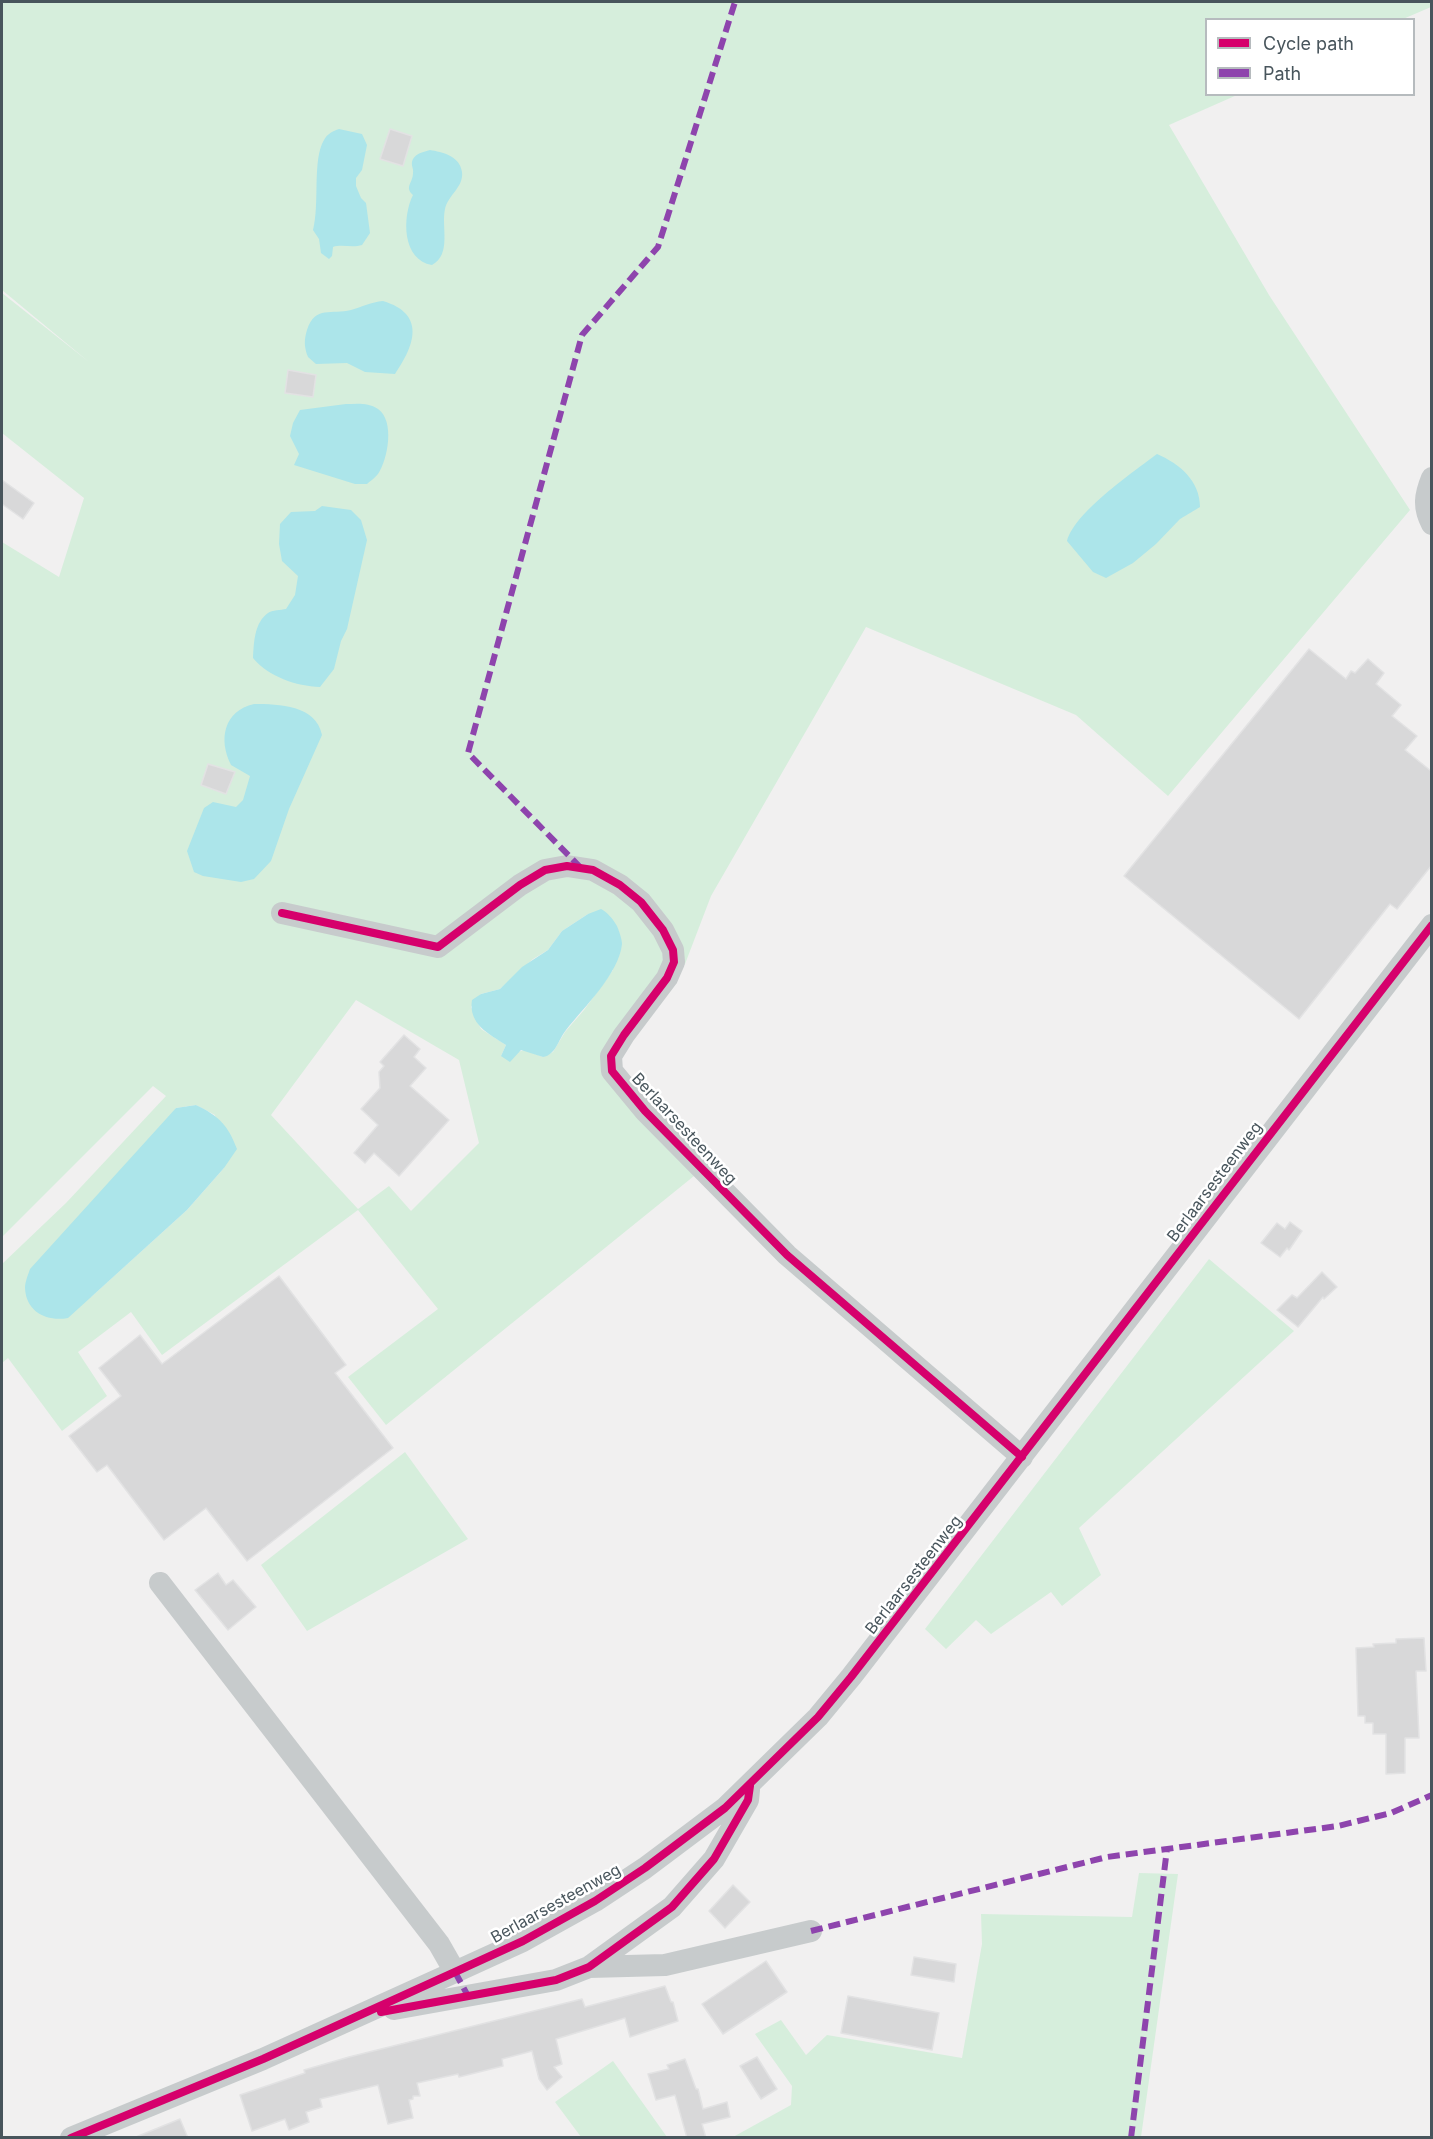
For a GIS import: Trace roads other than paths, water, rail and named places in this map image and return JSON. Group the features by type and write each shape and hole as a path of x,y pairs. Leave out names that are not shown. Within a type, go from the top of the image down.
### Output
{"street":[{"path":"1431,478 1425,494 1426,513 1431,524"},
{"name":"Berlaarsesteenweg","path":"282,913 438,947 520,885 545,870 567,866 593,870 620,885 641,903 663,930 673,950 674,962 667,978 611,1056 612,1071 645,1111 787,1255 1022,1457"},
{"name":"Berlaarsesteenweg","path":"70,2138 262,2058 523,1941 595,1901 686,1839 725,1808 818,1717 851,1677 1431,925"},
{"path":"160,1583 439,1944 455,1972"},
{"name":"Berlaarsesteenweg","path":"357,2016 547,1982 589,1967 672,1907 714,1859 748,1800 750,1785"},
{"name":"Berlaarsesteenweg","path":"589,1967 665,1965 812,1931"}],"water":[{"path":"339,129 362,134 367,145 362,170 356,178 356,186 366,203 370,233 362,245 333,247 332,256 329,259 321,253 319,239 313,230 317,170 320,149 324,140 330,133"},
{"path":"430,150 454,159 458,162 462,172 461,182 445,209 445,240 442,254 432,265 415,255 407,236 406,225 409,204 413,195 409,190 413,176 412,161 418,154"},
{"path":"383,301 406,314 413,331 408,352 395,374 365,372 347,363 316,364 308,357 305,337 310,322 319,314 351,310"},
{"path":"346,404 370,405 378,409 387,422 388,440 385,459 378,474 367,484 355,484 294,465 299,454 290,436 293,423 300,410"},
{"path":"1157,454 1181,468 1192,481 1197,489 1200,507 1180,519 1156,544 1133,563 1106,578 1093,572 1067,541 1072,530 1092,506"},
{"path":"322,506 351,510 361,520 367,540 347,629 341,641 334,669 320,687 302,685 284,679 259,665 253,658 256,634 263,617 270,612 286,609 295,595 298,576 282,561 279,544 280,524 291,512 315,511"},
{"path":"254,704 285,706 304,712 318,725 322,735 289,809 271,861 254,879 241,882 203,876 194,872 187,851 204,808 213,802 236,807 243,800 250,776 231,765 225,745 226,727 236,713"},
{"path":"601,909 615,923 622,942 615,967 551,1053 543,1057 521,1050 510,1062 501,1056 506,1045 481,1027 473,1016 472,1000 481,994 500,989 522,967 548,950 562,931 588,914"},
{"path":"196,1105 222,1122 234,1141 237,1149 224,1168 187,1210 68,1318 45,1317 39,1314 26,1296 25,1286 30,1269 176,1108"}]}
